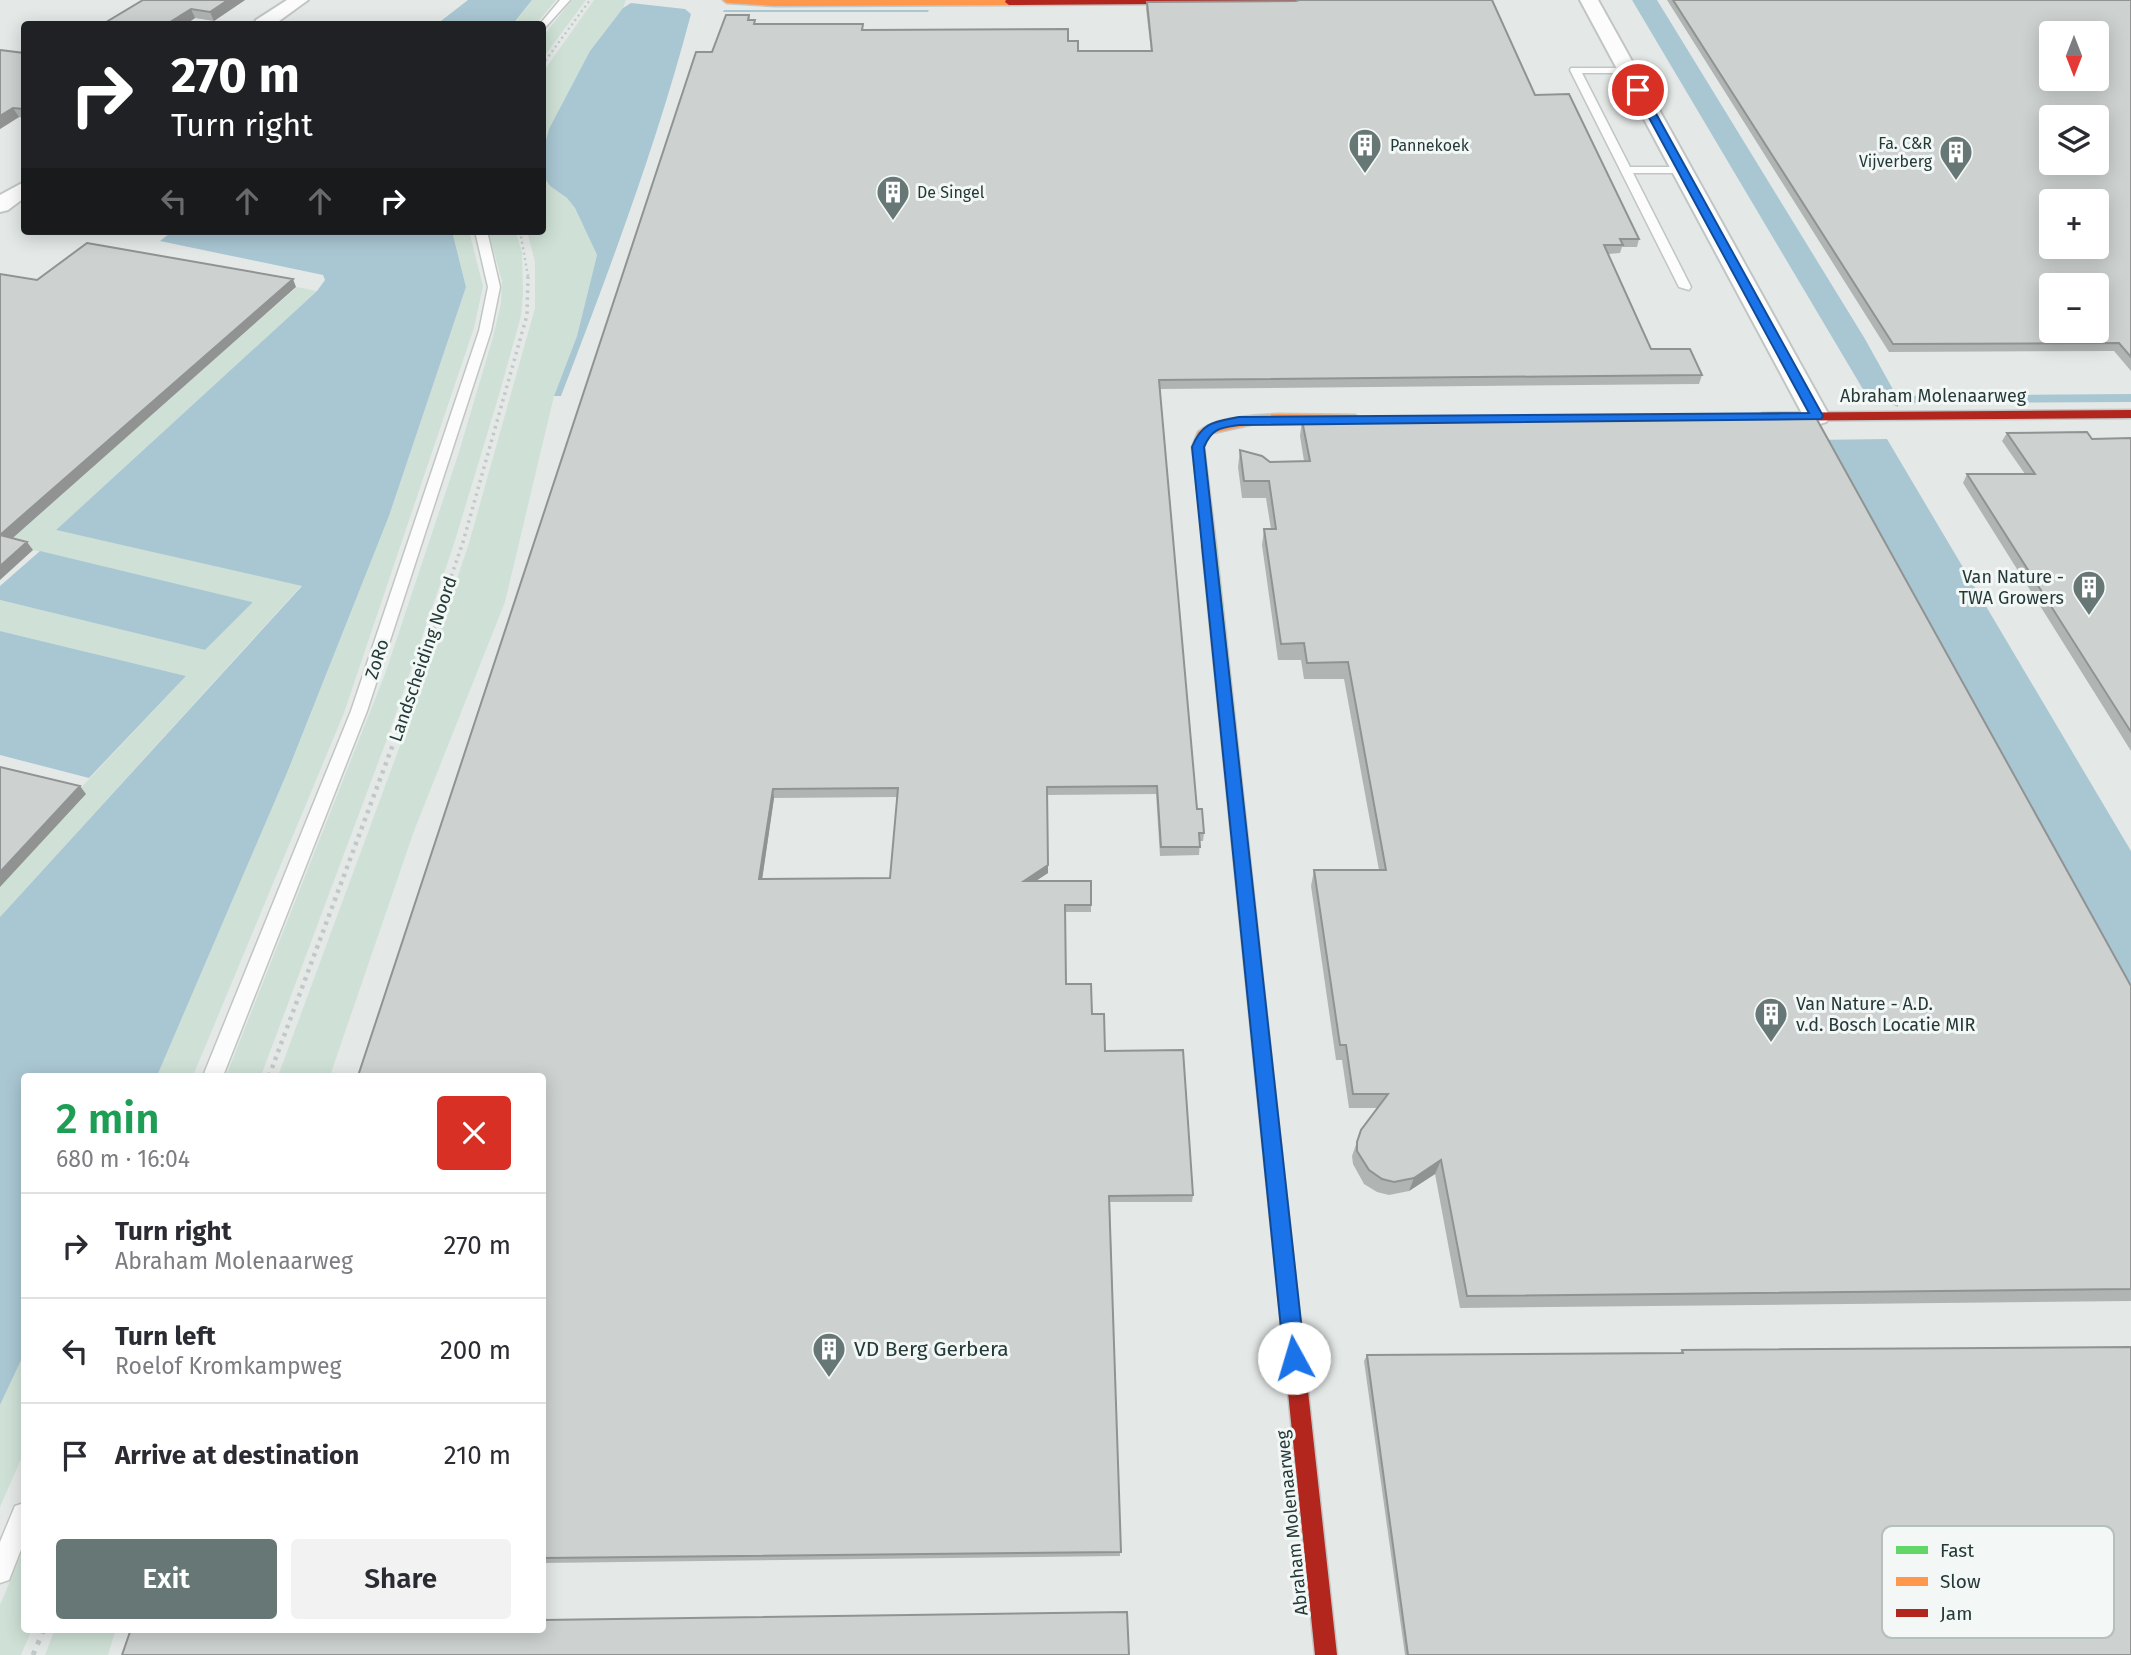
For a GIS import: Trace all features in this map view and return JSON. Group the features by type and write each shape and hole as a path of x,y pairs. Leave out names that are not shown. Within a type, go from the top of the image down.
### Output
{"street":[{"path":"268,21 299,0"},
{"path":"727,0 775,3 1295,0"},
{"path":"1589,0 1817,416"},
{"path":"0,205 21,190"},
{"name":"Abraham Molenaarweg","path":"1747,417 2131,414"},
{"name":"Abraham Molenaarweg","path":"1326,1655 1198,447 1204,432 1218,425 1239,421 1370,419"}],"lane":[{"path":"546,23 565,0"},
{"path":"1627,70 1575,70 1685,286"},
{"path":"1626,170 1682,170"},
{"name":"ZoRo","path":"214,1073 359,711 477,357 494,287 482,235"},
{"path":"0,1571 21,1522"}],"path":[{"path":"546,60 590,0"},
{"name":"Landscheiding Noord","path":"270,1073 401,723 463,542 527,315 530,281 527,250 521,235"},
{"path":"33,1655 42,1633"}],"green space":[{"path":"532,0 556,0 538,21 516,21"},
{"path":"572,0 586,0 546,54 546,32"},
{"path":"594,0 626,0 623,8 590,51 546,146 546,68"},
{"path":"546,180 575,208 597,255 577,336 554,396 505,602 414,831 331,1073 279,1073 408,724 469,543 535,308 535,262 528,235 546,235"},
{"path":"453,235 470,235 483,286 474,328 344,713 194,1073 158,1073 287,773 389,516 466,287"},
{"path":"489,235 517,235 522,252 521,316 454,544 387,739 262,1073 227,1073 385,674 459,452 493,337 501,303 502,281"},
{"path":"297,287 317,291 56,530 302,585 0,917 0,874 186,676 0,631 0,600 205,650 251,602 4,543"},
{"path":"21,1360 21,1459 0,1507 0,1405"},
{"path":"21,1555 21,1633 30,1633 21,1655 0,1655 0,1605"},
{"path":"53,1633 115,1633 108,1655 45,1655"}],"water":[{"path":"468,0 532,0 515,21 441,21"},
{"path":"1632,0 1657,0 1865,339 1895,393 1902,396 2131,394 2131,402 1898,403 1898,407 1889,403 1865,401 1861,394 1864,391"},
{"path":"631,3 685,9 691,14 648,159 614,254 561,396 554,396 577,336 597,255 575,208 546,180 546,140 549,129 590,51 623,8"},
{"path":"724,10 929,10 723,12"},
{"path":"168,235 453,235 466,287 389,516 287,773 158,1073 21,1073 21,1360 0,1405 0,917 302,586 56,530 317,291 325,280 323,275 160,241"},
{"path":"1887,439 2131,851 2131,1014 1812,440"},
{"path":"40,551 252,603 205,650 0,600 0,586"},
{"path":"0,631 186,676 89,778 0,755"}],"building":[{"path":"143,0 228,0 210,12 191,9 172,21 108,21"},
{"path":"1492,0 1535,95 1569,94 1639,239 1620,239 1623,245 1604,245 1651,349 1690,349 1702,375 1159,380 1197,809 1202,809 1204,833 1199,833 1200,847 1161,847 1157,786 1047,787 1048,865 1024,881 1091,881 1091,905 1065,905 1066,984 1091,984 1092,1014 1104,1014 1105,1051 1183,1050 1193,1195 1109,1196 1121,1552 546,1558 546,1073 359,1073 696,52 712,52 726,15 749,15 748,20 755,20 754,24 863,24 862,30 1068,29 1068,41 1078,41 1078,51 1152,51 1147,2","holes":["898,788 890,878 759,879 773,789"]},
{"name":"Fa. C&R Vijverberg","path":"1673,0 2131,0 2131,357 2119,343 1893,344"},
{"path":"0,50 21,53 21,109 13,108 0,116"},
{"path":"87,243 293,279 0,535 0,274 37,280"},
{"name":"Van Nature - A.D. v.d. Bosch Locatie MIR","path":"1815,416 2131,986 2131,1289 1467,1296 1441,1160 1414,1178 1394,1182 1382,1179 1369,1170 1357,1151 1361,1130 1388,1094 1353,1094 1346,1045 1340,1045 1314,870 1386,870 1348,662 1307,663 1304,643 1281,644 1264,529 1276,529 1269,481 1244,481 1240,450 1262,456 1270,462 1310,461 1302,420"},
{"name":"Van Nature - TWA Growers","path":"2087,432 2092,439 2131,438 2131,732 1967,474 2035,474 2007,433"},
{"path":"0,535 27,542 0,566"},
{"path":"0,767 80,786 0,872"},
{"path":"2131,1347 2131,1655 1408,1655 1367,1355 1683,1353 1682,1350"},
{"path":"1127,1612 1129,1655 122,1655 130,1633 546,1633 546,1620"}],"traffic: fast":[{"path":"1209,546 1265,1081"}],"traffic: slow":[{"path":"727,0 775,3 1009,2"},
{"path":"1209,546 1198,447 1204,432 1259,419 1355,419"}],"traffic: jam":[{"path":"1009,2 1295,0"},
{"path":"1762,417 2131,414"},
{"path":"1265,1081 1326,1655"}],"place":[{"name":"Pannekoek","path":"1365,175"},
{"name":"Fa. C&R Vijverberg","path":"1956,182"},
{"name":"De Singel","path":"893,222"},
{"name":"Van Nature - TWA Growers","path":"2089,617"},
{"name":"Van Nature - A.D. v.d. Bosch Locatie MIR","path":"1771,1044"},
{"name":"VD Berg Gerbera","path":"829,1379"}],"route":[{"path":"1294,1358 1198,447 1204,432 1218,425 1239,421 1817,416 1638,90"}]}
